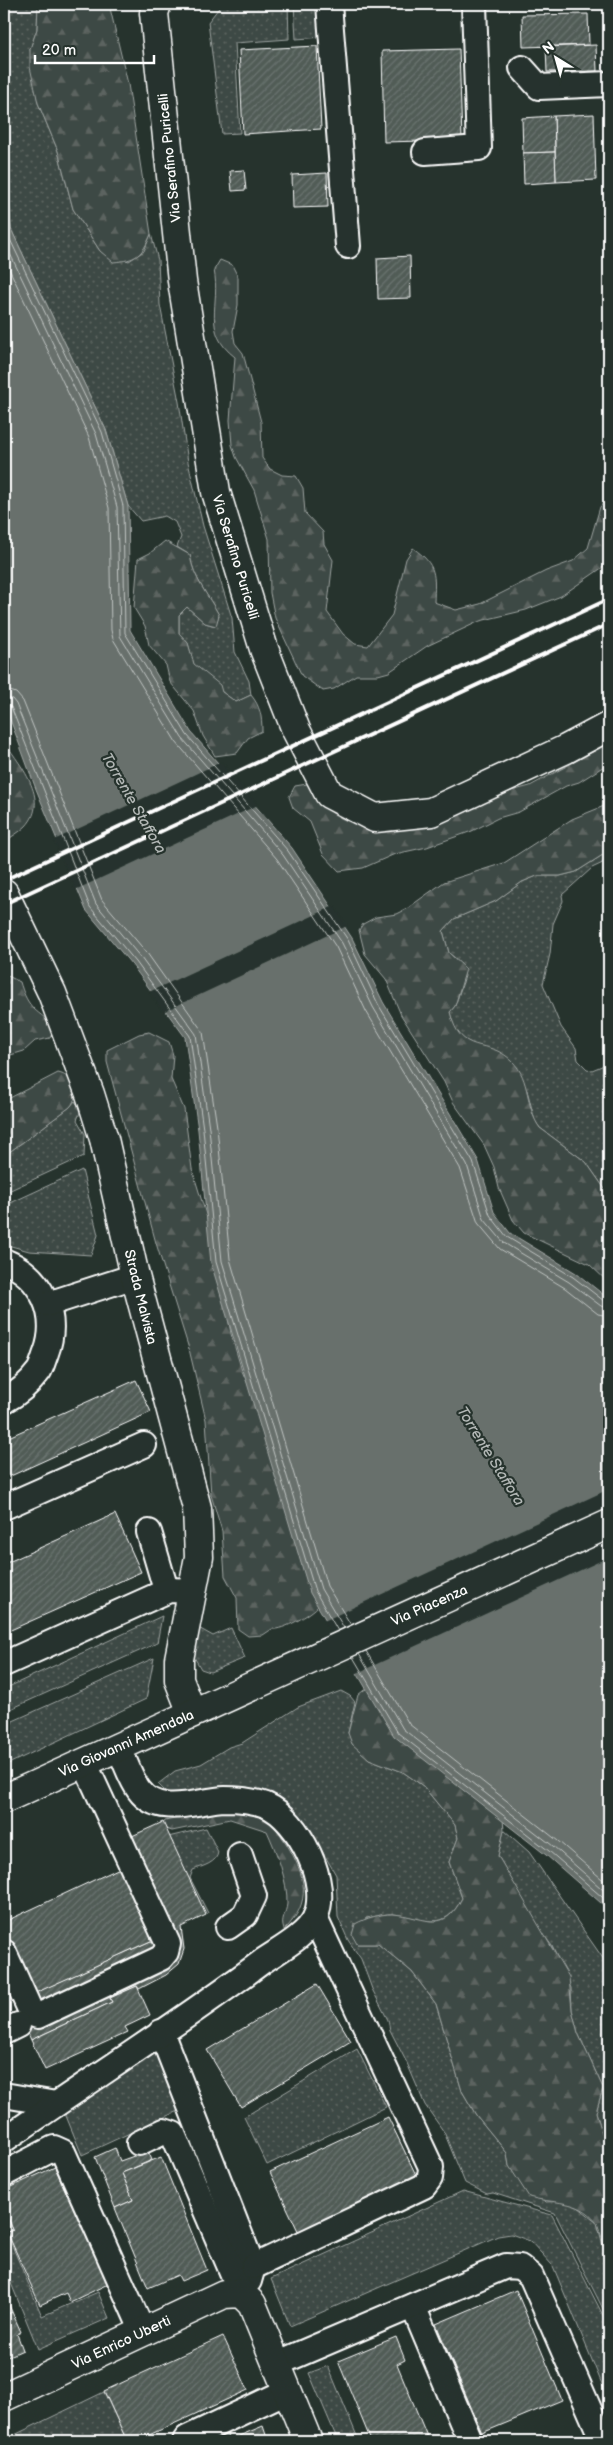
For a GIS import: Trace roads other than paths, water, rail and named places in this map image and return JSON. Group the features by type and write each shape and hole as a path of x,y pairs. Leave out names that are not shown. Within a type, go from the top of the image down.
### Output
{"street":[{"name":"Via Serafino Puricelli","path":"157,4 154,13 182,281 216,492 264,649 296,730 329,794 376,818 431,812 566,749 609,726"},
{"name":"Strada Malvista","path":"4,893 52,994 90,1094 104,1139 135,1276 197,1508 199,1557 181,1590 179,1660 179,1680 192,1713"},
{"name":"Via Piacenza","path":"248,1687 609,1524"},
{"name":"Via Giovanni Amendola","path":"4,1799 248,1687"},
{"name":"Via Enrico Uberti","path":"4,2397 224,2294 243,2295"},
{"path":"243,2295 252,2304 308,2441"}],"lane":[{"path":"329,4 348,246"},
{"path":"425,152 479,148 474,4"},
{"path":"522,68 539,87 609,84"},
{"path":"4,1261 30,1278 48,1304 52,1336 40,1370 18,1393 4,1401"},
{"path":"48,1304 135,1276"},
{"path":"4,1507 144,1444"},
{"path":"149,1532 164,1583 181,1590"},
{"path":"4,1664 181,1590"},
{"path":"4,2140 305,1931 315,1918 320,1885 315,1867 294,1829 277,1811 265,1805 241,1800 224,1799 168,1806 155,1803 139,1790 118,1746"},
{"path":"4,1952 32,2014 38,2016 161,1958 166,1952 168,1944 84,1762"},
{"path":"228,1927 245,1915 254,1896 240,1855"},
{"path":"253,2267 424,2186 430,2178 432,2167 315,1918"},
{"path":"161,2032 253,2267 243,2295"},
{"path":"4,2095 56,2104"},
{"path":"139,2143 164,2131 173,2134 243,2295"},
{"path":"4,2174 54,2148 63,2152 143,2332"},
{"path":"276,2364 506,2266 520,2267 531,2276 535,2285 600,2434 596,2441"},
{"path":"413,2306 470,2441"},
{"path":"186,2441 187,2438 288,2391"}],"water":[{"name":"Torrente Staffora","path":"4,128 11,229 106,430 128,506 130,630 191,732 292,848 352,938 383,1002 478,1160 494,1212 510,1233 576,1273 609,1299 609,1910 546,1855 394,1736 310,1593 211,1263 198,1130 185,1037 132,965 86,910 36,789 4,703"}],"railway":[{"path":"4,880 609,599"},
{"path":"4,904 609,624"}]}
